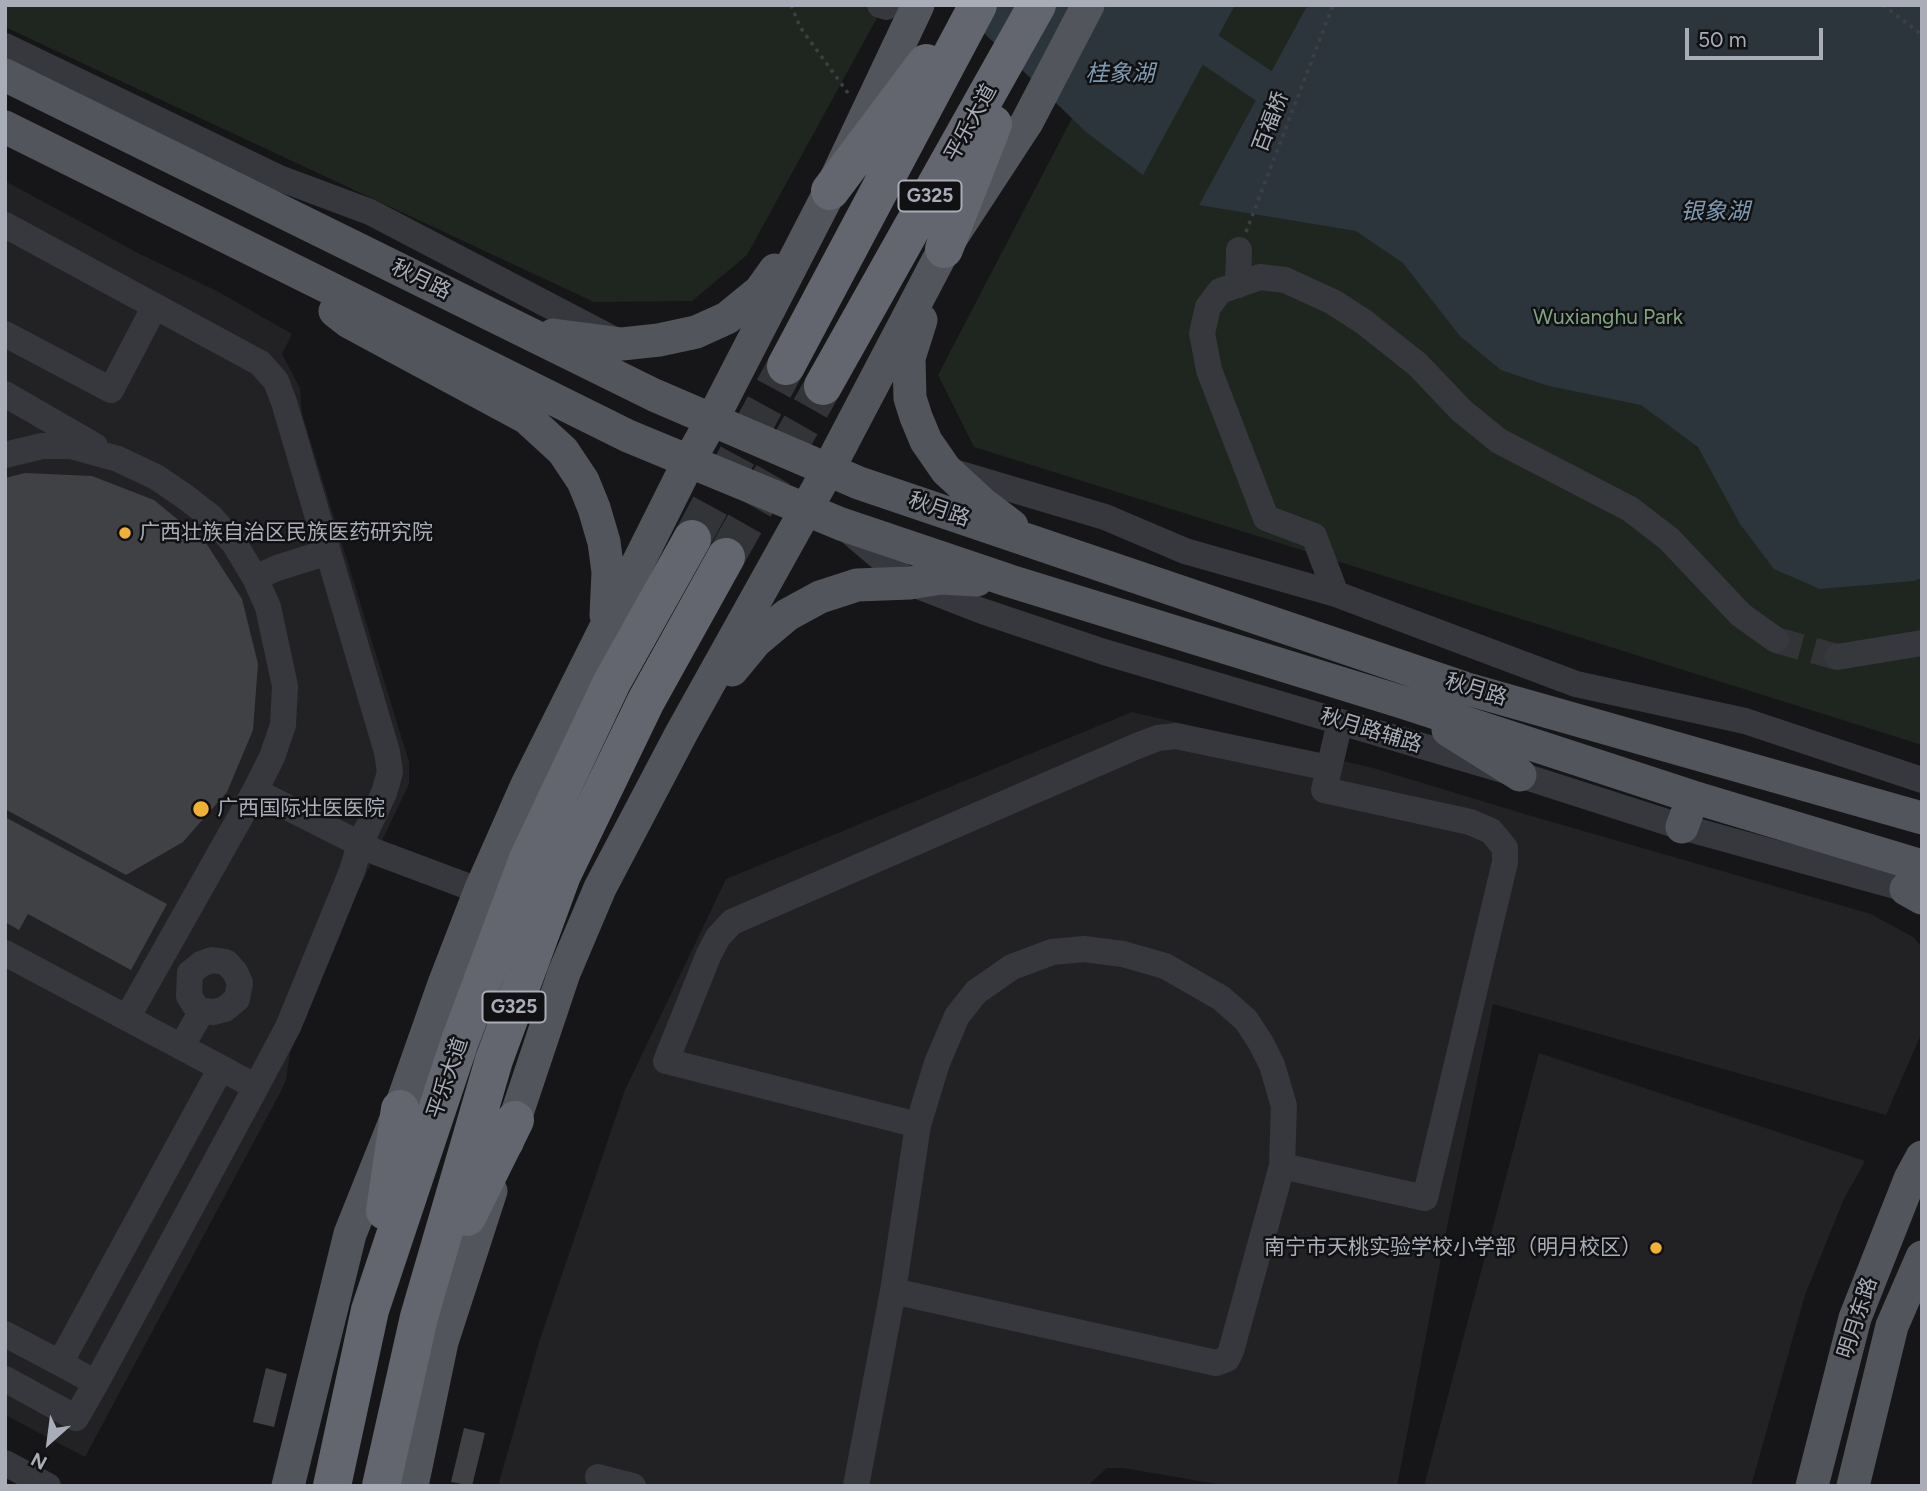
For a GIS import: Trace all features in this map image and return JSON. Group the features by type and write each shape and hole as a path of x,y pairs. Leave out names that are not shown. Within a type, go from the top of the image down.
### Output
{"highway":[{"path":"830,191 970,5"},
{"path":"786,366 978,5"},
{"path":"944,249 1038,5"},
{"name":"平乐大道","path":"823,386 1038,5"},
{"name":"平乐大道","path":"332,1486 370,1310 460,1041 528,859 612,682 692,539"},
{"name":"平乐大道","path":"381,1486 419,1317 494,1060 562,875 646,701 726,557"},
{"path":"370,1310 400,1109"},
{"path":"419,1317 514,1121"}],"main road":[{"path":"412,1486 442,1342 564,973 600,888 682,732 828,470 944,249 1027,122 1088,5"},
{"path":"288,1486 350,1234 400,1109 480,891 526,787 689,461 830,191 901,6"},
{"name":"秋月路","path":"5,75 654,395 859,483 1464,688 1922,818"},
{"name":"秋月路","path":"5,127 628,436 842,524 1010,582 1405,703 1687,812 1918,886"},
{"path":"522,330 622,344 696,332 727,318 760,291 830,191"},
{"path":"944,249 909,358 910,398 926,441 946,470 983,504 1034,542"},
{"path":"270,259 349,322 527,418 563,451 583,481 604,542 608,572 605,629"},
{"path":"682,732 756,641 788,615 820,597 857,585 910,583 940,578 1010,582"},
{"path":"1405,703 1520,775"},
{"name":"明月东路","path":"1812,1486 1855,1318 1910,1178 1922,1157"},
{"name":"明月东路","path":"1853,1486 1892,1326 1922,1257"}],"street":[{"path":"5,46 279,178 370,212 622,344"},
{"path":"5,225 260,363 276,381 387,752 390,772 384,793 360,844 352,871 288,1027 76,1418 5,1379"},
{"path":"1238,285 1239,250"},
{"path":"1336,594 1314,536 1266,518 1209,370 1202,333 1209,307 1220,291 1260,277 1284,280 1333,302 1417,363 1462,411 1499,441 1630,509 1670,539 1741,615 1776,640"},
{"path":"5,334 111,390 155,306"},
{"path":"5,394 71,430 118,460"},
{"path":"5,455 42,446 71,446 118,460 156,477 210,516 234,543 268,607 285,686 283,725 272,757 255,791 127,1018"},
{"path":"946,470 1105,517 1185,551 1336,594 1576,684 1745,721 1922,780"},
{"name":"秋月路辅路","path":"842,524 910,583 982,611 1104,652 1520,775 1687,812"},
{"path":"255,579 277,568 328,552"},
{"path":"1837,657 1922,643"},
{"path":"1282,1166 1425,1198 1505,862 1504,848 1491,831 1470,822 1324,790 1340,722"},
{"path":"918,1125 666,1061 709,954 718,937 732,922 1158,738 1176,736 1329,768"},
{"path":"255,791 376,852 480,891"},
{"path":"856,1486 893,1291 918,1125 937,1063 957,1016 976,992 1012,967 1052,952 1084,949 1122,954 1164,966 1221,998 1246,1020 1272,1065 1284,1107 1282,1166 1227,1359 1216,1363 893,1291"},
{"path":"6,954 256,1087"},
{"path":"181,1047 202,1011 225,1009 237,999 240,983 236,972 226,962 212,960 201,964 190,974 189,996 194,1004"},
{"path":"60,1363 221,1068"},
{"path":"5,1334 96,1383"},
{"path":"5,1463 48,1486"},
{"path":"598,1477 634,1486"}],"path":[{"path":"791,5 800,27 847,93"},
{"name":"百福桥","path":"1239,250 1333,5"},
{"path":"1883,5 1922,35"}],"shaded area":[{"name":"广西国际壮医医院","path":"5,181 140,254 219,292 292,334 282,354 300,388 302,413 409,762 409,784 337,935 290,1053 286,1080 280,1093 85,1457 5,1415"},
{"path":"1132,712 1373,768 1871,914 1913,937 1922,947 1922,1032 1886,1115 1493,1004 1397,1486 1229,1486 1123,1468 1107,1468 1087,1486 498,1486 540,1339 625,1090 726,879"},
{"name":"南宁市天桃实验学校小学部（明月校区）","path":"1539,1053 1865,1161 1843,1201 1805,1295 1751,1486 1424,1486"}],"green space":[{"path":"5,5 884,5 747,255 692,301 594,302 5,27"},
{"name":"Wuxianghu Park","path":"1131,5 1922,5 1922,745 974,447 938,375"}],"water":[{"name":"桂象湖","path":"955,5 1235,5 1143,175 1086,132"},
{"name":"银象湖","path":"1315,5 1922,7 1922,578 1820,589 1774,569 1740,524 1698,447 1641,405 1549,386 1501,370 1460,336 1403,263 1356,231 1199,205 1306,8"}],"building":[{"path":"25,473 92,476 154,500 206,543 242,599 258,664 253,730 227,792 183,842 126,875 5,809 5,478"},
{"path":"5,817 167,904 131,970 28,914 19,930 5,922"},
{"path":"266,1368 287,1374 274,1427 253,1422"},
{"path":"464,1428 485,1433 472,1486 451,1482"}],"waterway":[{"path":"1144,5 1301,111"}],"tunnel":[{"path":"692,539 786,366"},
{"path":"726,557 823,386"},
{"path":"1776,640 1837,657"}],"place":[{"name":"广西壮族自治区民族医药研究院","path":"125,533"},
{"name":"广西国际壮医医院","path":"201,809"},
{"name":"南宁市天桃实验学校小学部（明月校区）","path":"1656,1248"}]}
